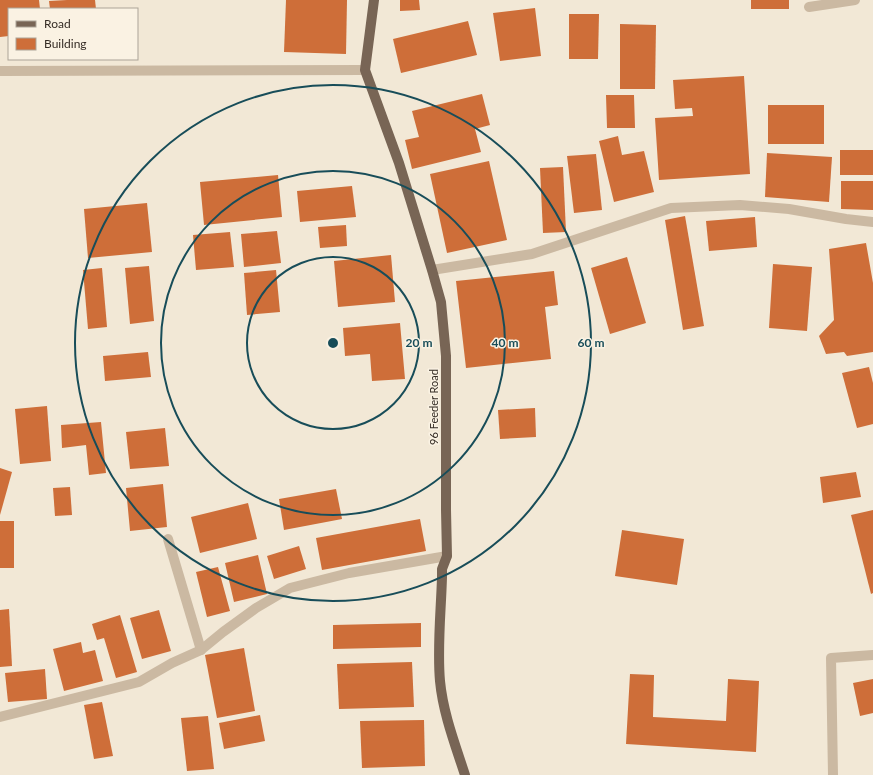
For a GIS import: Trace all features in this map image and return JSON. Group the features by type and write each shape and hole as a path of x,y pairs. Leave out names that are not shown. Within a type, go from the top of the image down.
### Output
{"main road":[{"name":"96 Feeder Road","path":"374,0 365,70 399,163 441,302 446,356 447,556 442,569 440,681 448,723 465,775"}],"street":[{"path":"809,7 855,0"},
{"path":"0,71 365,70"},
{"path":"432,270 532,254 671,208 740,205 789,209 846,220 873,222"},
{"path":"168,539 201,650"},
{"path":"0,717 139,682 172,663 201,650 256,608 290,588 349,573 447,556"},
{"path":"833,775 831,658 873,655"}],"building":[{"path":"0,0 39,0 40,8 8,8 8,36 0,37"},
{"path":"95,0 96,8 50,8 49,1"},
{"path":"286,0 347,0 346,54 284,52"},
{"path":"400,0 419,0 420,10 400,11"},
{"path":"751,0 789,0 789,9 751,9"},
{"path":"535,8 541,56 500,61 493,13"},
{"path":"569,14 599,14 598,59 569,59"},
{"path":"468,21 477,55 401,73 393,39"},
{"path":"620,24 656,25 655,89 620,89"},
{"path":"744,76 750,174 659,180 655,118 693,116 692,108 675,109 673,80"},
{"path":"482,94 490,125 475,129 481,152 412,169 405,140 419,137 412,111"},
{"path":"606,95 634,95 635,128 607,128"},
{"path":"768,105 824,105 824,144 768,144"},
{"path":"618,136 622,155 644,151 654,192 614,202 599,141"},
{"path":"840,150 873,150 873,175 840,175"},
{"path":"767,153 832,157 829,202 765,197"},
{"path":"596,154 602,210 574,213 567,156"},
{"path":"489,161 507,240 447,253 430,174"},
{"path":"563,167 566,232 543,233 540,168"},
{"path":"278,175 282,217 204,225 200,182"},
{"path":"841,181 873,181 873,210 841,209"},
{"path":"352,186 356,217 300,222 297,191"},
{"path":"147,203 152,252 88,258 84,209"},
{"path":"685,216 704,326 683,330 665,220"},
{"path":"755,217 757,247 709,251 706,221"},
{"path":"346,225 347,246 320,248 318,227"},
{"path":"277,231 281,263 244,267 241,234"},
{"path":"230,232 234,267 196,270 193,235"},
{"path":"866,243 873,283 873,352 847,356 844,352 826,354 819,336 834,320 829,249"},
{"path":"391,255 395,302 338,307 334,261"},
{"path":"627,257 646,323 610,334 591,268"},
{"path":"773,264 812,267 807,331 769,328"},
{"path":"149,266 154,321 130,324 125,268"},
{"path":"102,268 107,327 88,329 83,270"},
{"path":"276,270 280,312 247,315 244,273"},
{"path":"554,271 558,305 545,307 551,359 466,368 456,281"},
{"path":"400,323 405,379 372,381 370,354 345,356 343,328"},
{"path":"148,352 151,377 105,381 103,356"},
{"path":"869,367 873,383 873,424 857,428 842,373"},
{"path":"47,406 51,461 20,464 15,409"},
{"path":"535,408 536,437 500,439 498,410"},
{"path":"101,422 106,473 89,475 86,445 62,448 61,425"},
{"path":"165,428 169,466 130,469 126,432"},
{"path":"0,468 12,472 0,515"},
{"path":"856,472 861,497 823,503 820,477"},
{"path":"163,484 167,527 130,531 126,488"},
{"path":"70,487 72,515 55,516 53,488"},
{"path":"336,489 342,519 284,530 279,499"},
{"path":"248,503 257,539 200,553 191,517"},
{"path":"873,510 873,593 871,594 851,515"},
{"path":"420,519 426,551 322,570 316,538"},
{"path":"0,521 14,521 14,568 0,568"},
{"path":"622,530 684,539 677,585 615,576"},
{"path":"299,546 306,569 274,579 267,556"},
{"path":"258,555 267,594 234,602 225,563"},
{"path":"218,567 230,611 207,617 196,572"},
{"path":"9,609 12,666 0,667 0,610"},
{"path":"159,610 171,651 142,659 130,618"},
{"path":"120,615 137,672 116,678 104,638 97,640 92,624"},
{"path":"421,623 421,647 333,649 333,625"},
{"path":"81,642 83,653 95,650 103,681 64,691 53,649"},
{"path":"244,648 255,711 217,718 205,655"},
{"path":"412,662 414,707 339,709 337,664"},
{"path":"45,669 47,699 8,702 5,673"},
{"path":"630,674 654,675 653,717 726,721 728,679 759,681 756,752 626,744"},
{"path":"873,679 873,713 860,716 853,683"},
{"path":"102,702 113,756 94,759 84,705"},
{"path":"260,715 265,741 224,749 219,723"},
{"path":"208,716 214,769 187,771 181,718"},
{"path":"424,720 425,766 362,768 360,721"}]}
